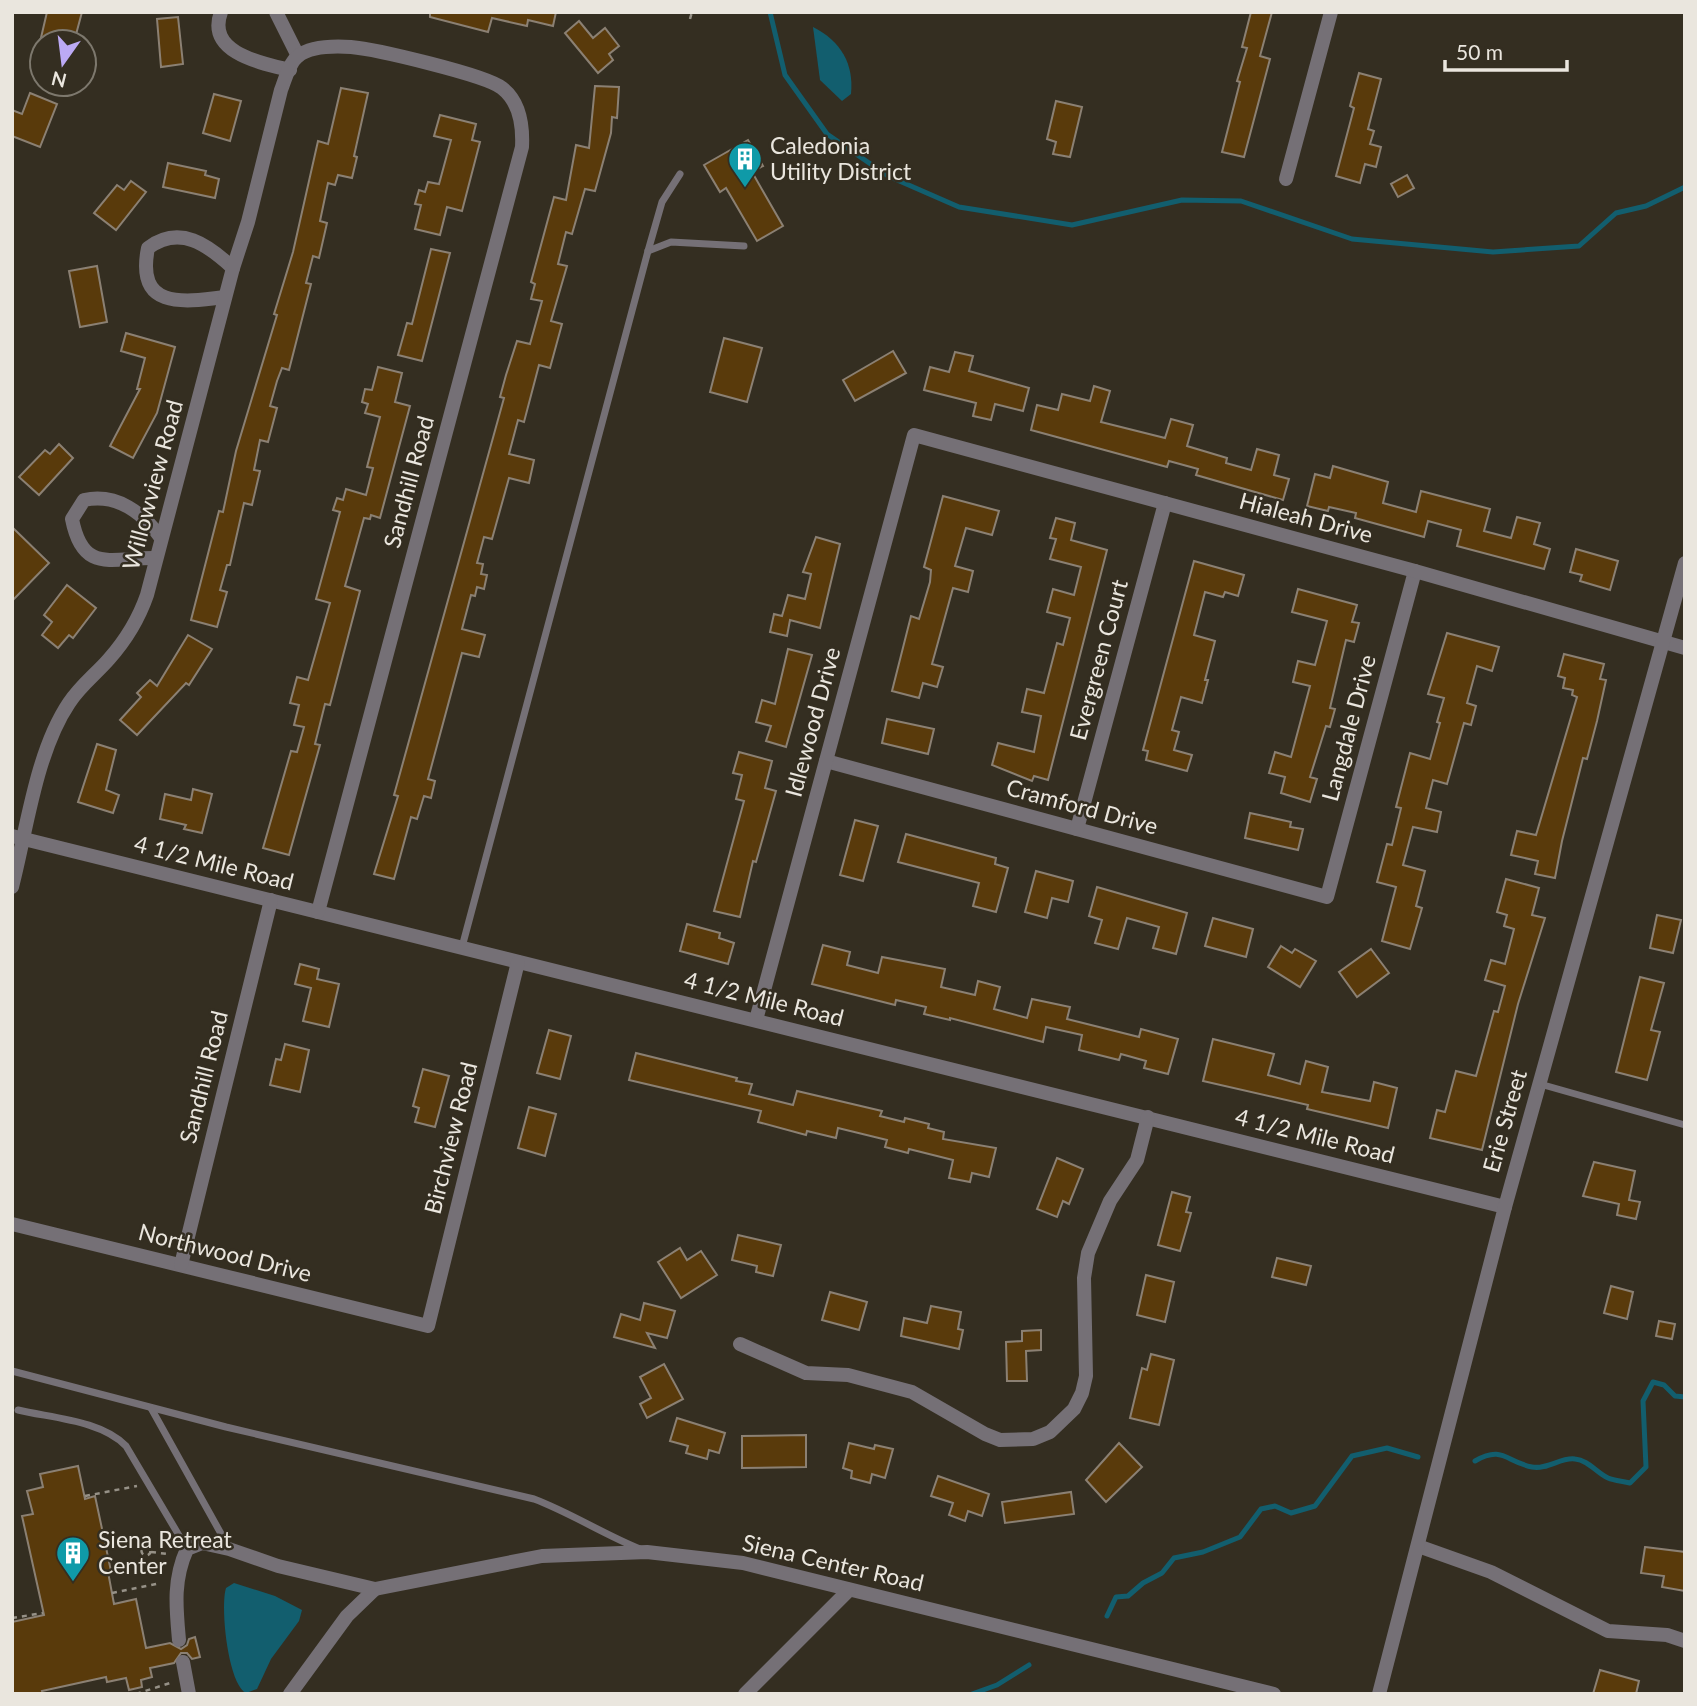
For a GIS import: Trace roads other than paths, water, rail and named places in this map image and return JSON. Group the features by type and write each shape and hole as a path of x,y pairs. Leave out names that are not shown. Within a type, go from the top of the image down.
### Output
{"street":[{"path":"221,12 218,21 219,36 228,46 243,57 290,70"},
{"path":"276,12 298,56"},
{"path":"1286,179 1331,12"},
{"name":"Sandhill Road","path":"298,56 327,47 354,47 484,77 504,88 512,99 523,131 522,147 318,912"},
{"name":"Willowview Road","path":"12,887 18,838 55,729 69,703 110,659 140,616 184,464 225,297 248,222 281,90 298,56"},
{"path":"225,297 171,300 155,292 147,281 144,268 148,248 162,237 179,237 216,253 233,268"},
{"name":"Hialeah Drive","path":"914,435 1415,571 1685,648"},
{"name":"Idlewood Drive","path":"756,1020 914,435"},
{"path":"156,558 102,560 87,554 77,541 72,519 84,500 98,498 123,504 147,519 161,538"},
{"name":"Evergreen Court","path":"1077,829 1165,503"},
{"name":"Erie Street","path":"1379,1694 1505,1207 1685,563"},
{"name":"Langdale Drive","path":"1327,897 1415,571"},
{"name":"Cramford Drive","path":"826,761 1327,897"},
{"name":"4 1/2 Mile Road","path":"18,838 1505,1207"},
{"name":"Sandhill Road","path":"181,1265 271,901"},
{"name":"Birchview Road","path":"428,1326 518,961"},
{"path":"740,1344 807,1373 848,1375 912,1392 1000,1440 1026,1440 1050,1432 1074,1409 1082,1393 1086,1376 1084,1278 1088,1253 1110,1201 1137,1160 1148,1117"},
{"name":"Northwood Drive","path":"12,1224 428,1326"},
{"name":"Siena Center Road","path":"187,1549 202,1543 278,1566 375,1589 542,1556 647,1552 743,1563 1274,1694"},
{"path":"1418,1546 1491,1573 1608,1631 1667,1635 1685,1641"},
{"path":"179,1640 175,1591 178,1569 187,1549"},
{"path":"290,1694 346,1616 375,1589"},
{"path":"745,1694 849,1590"},
{"path":"183,1662 187,1694"}],"lane":[{"path":"462,947 648,251 662,202 680,174"},
{"path":"648,251 671,242 744,246"},
{"path":"1539,1084 1581,1098 1685,1125"},
{"path":"12,1371 151,1408 534,1499 571,1513 613,1538 647,1552"},
{"path":"151,1408 229,1549"},
{"path":"18,1410 117,1436 126,1446 187,1549"}],"water":[{"path":"813,27 838,46 848,63 851,94 842,101 820,80"},
{"path":"234,1583 275,1596 302,1610 299,1621 271,1659 257,1689 246,1693 234,1675 225,1627 226,1588"}],"waterway":[{"path":"770,12 785,75 827,134 888,176 959,207 1072,225 1182,200 1241,201 1352,239 1493,252 1579,246 1616,213 1646,206 1685,187"},
{"path":"1475,1461 1492,1454 1504,1456 1523,1465 1538,1467 1575,1459 1608,1478 1630,1483 1646,1467 1643,1401 1653,1382 1664,1385 1675,1396 1685,1397"},
{"path":"1107,1616 1116,1597 1128,1596 1143,1583 1162,1573 1174,1558 1203,1552 1240,1537 1261,1509 1275,1506 1291,1513 1315,1506 1352,1456 1387,1448 1418,1457"},
{"path":"972,1694 997,1685 1029,1665"}],"place":[{"name":"Caledonia Utility District","path":"745,189"},
{"name":"Siena Retreat Center","path":"73,1583"}]}
